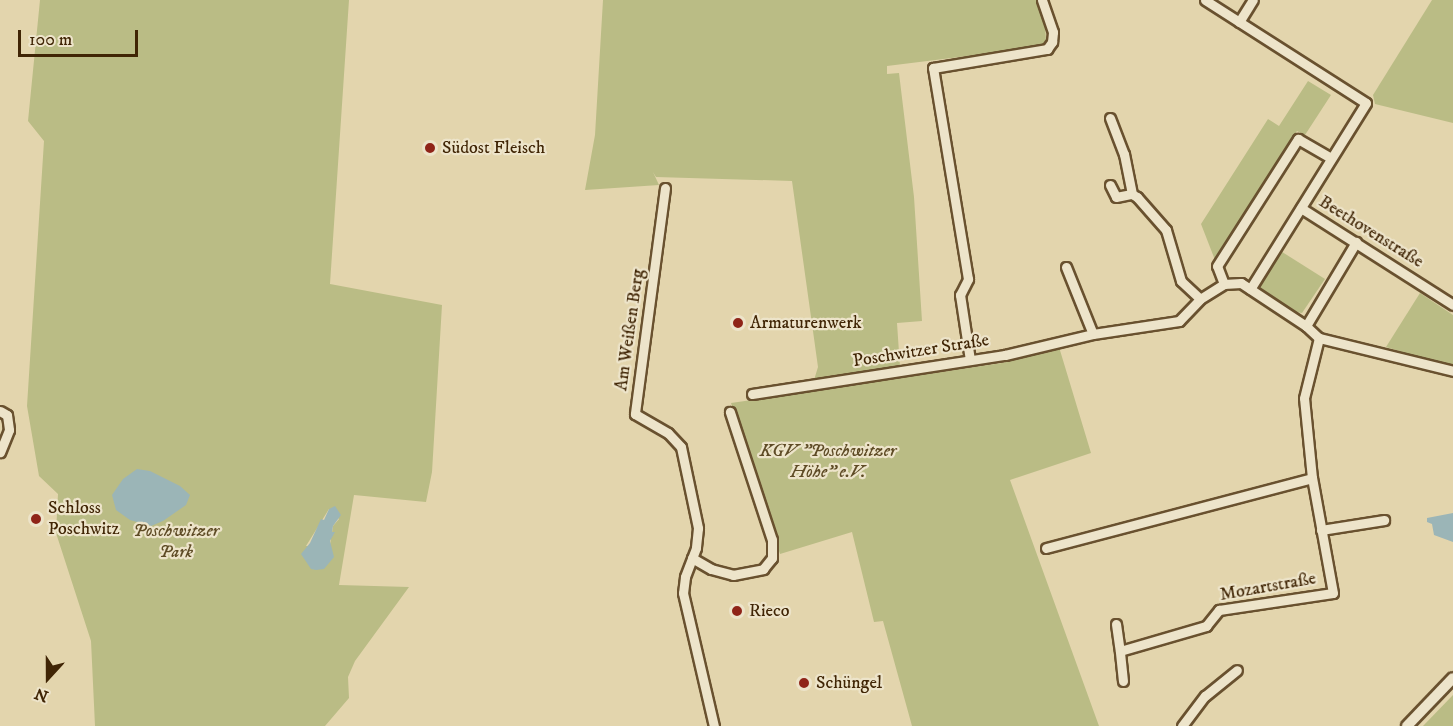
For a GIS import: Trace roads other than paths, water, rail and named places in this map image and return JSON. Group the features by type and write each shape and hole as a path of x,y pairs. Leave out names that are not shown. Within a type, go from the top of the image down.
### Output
{"street":[{"path":"970,360 960,295 968,279 933,68 1047,49 1052,42 1053,32 1042,0"},
{"path":"1205,0 1365,103 1250,289"},
{"path":"1239,22 1253,0"},
{"path":"1110,118 1124,154 1132,194 1166,230 1181,281 1200,299"},
{"path":"1331,158 1298,139 1217,266 1224,284 1240,283 1306,326 1319,339 1453,371"},
{"path":"1110,185 1116,197 1132,194"},
{"name":"Am Weißen Berg","path":"665,188 635,414 668,433 681,447 699,528 685,577 683,593 714,726"},
{"name":"Beethovenstraße","path":"1301,208 1453,305"},
{"path":"1306,326 1356,242"},
{"path":"1066,267 1093,334"},
{"name":"Poschwitzer Straße","path":"752,394 1005,355 1093,334 1179,321 1200,299 1224,284"},
{"name":"Mozartstraße","path":"1120,651 1206,626 1219,610 1333,592 1312,478 1304,398 1319,339"},
{"path":"0,411 7,416 9,430 0,452"},
{"path":"692,558 711,568 733,575 763,569 772,558 772,540 730,412"},
{"path":"1046,548 1312,478"},
{"path":"1321,530 1384,520"},
{"path":"1116,624 1124,681"},
{"path":"1182,726 1205,696 1237,670"},
{"path":"1407,726 1453,678"}],"water":[{"path":"137,469 150,471 180,486 190,495 186,505 163,521 151,526 130,520 116,510 112,495 123,479"},
{"path":"335,506 341,515 333,526 332,532 335,532 330,541 334,557 324,569 311,569 301,554 310,543 321,519 324,520 329,509"},
{"path":"1453,513 1453,542 1434,535 1432,524 1427,522 1427,518"}],"place":[{"name":"Südost Fleisch","path":"430,148"},
{"name":"Armaturenwerk","path":"738,323"},
{"name":"Schloss Poschwitz","path":"36,519"},
{"name":"Rieco","path":"737,611"},
{"name":"Schüngel","path":"804,683"}],"park label":[{"name":"KGV \"Poschwitzer Höhe\" e.V.","path":"828,462"},
{"name":"Poschwitzer Park","path":"176,542"}]}
